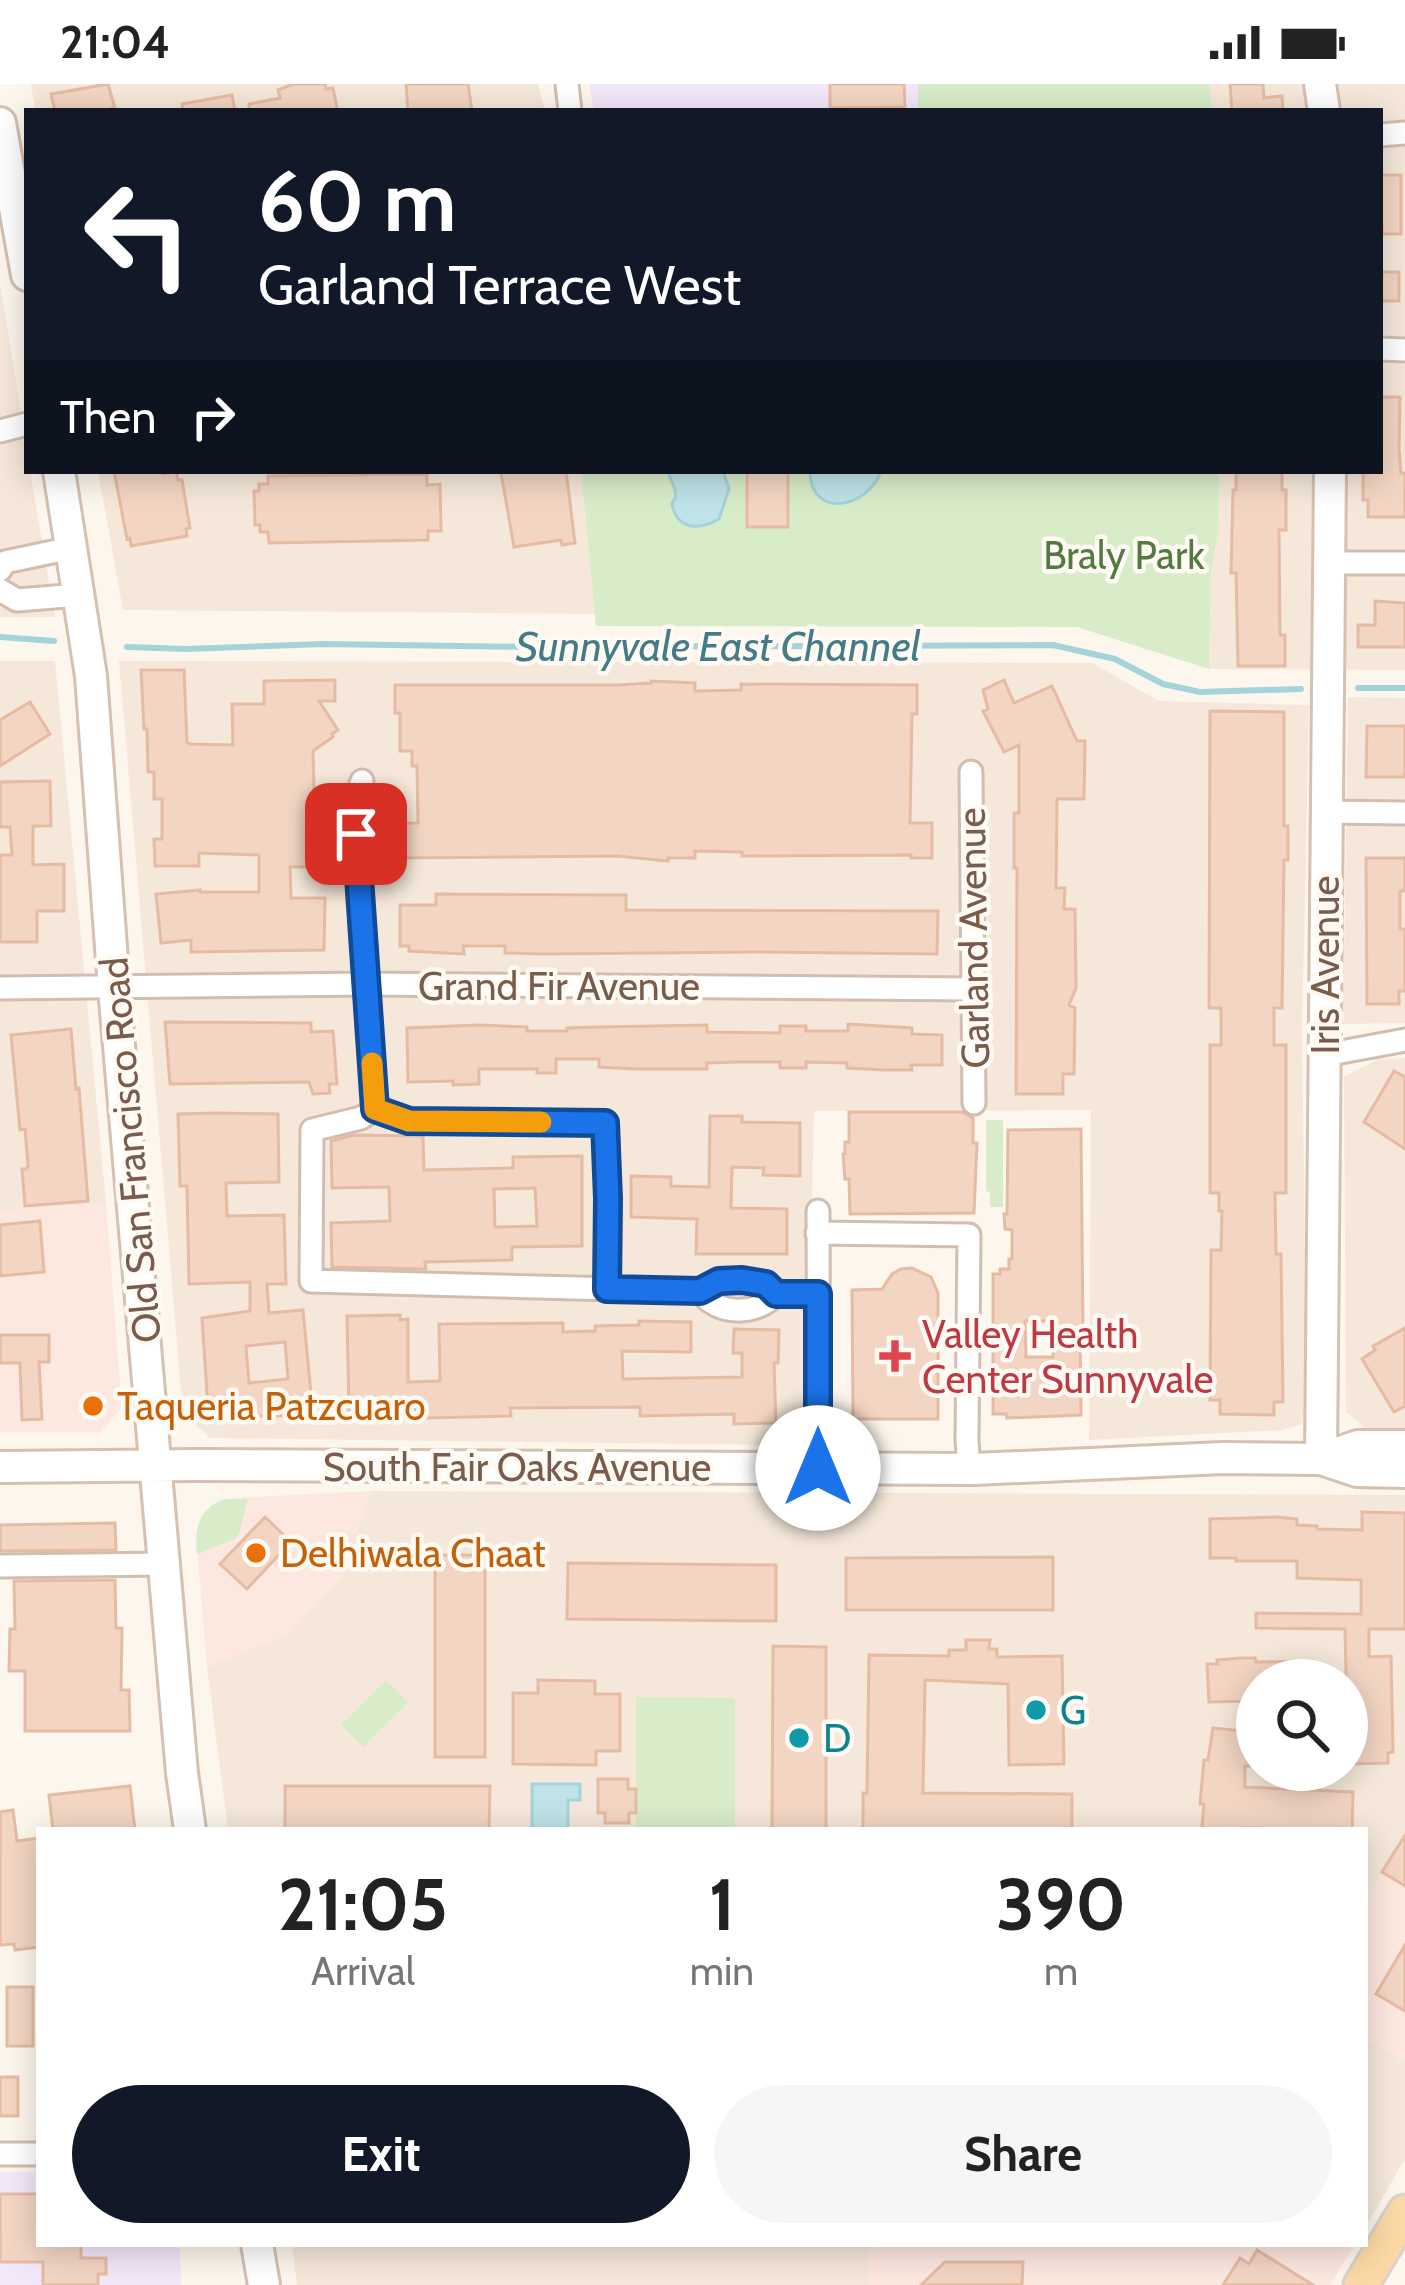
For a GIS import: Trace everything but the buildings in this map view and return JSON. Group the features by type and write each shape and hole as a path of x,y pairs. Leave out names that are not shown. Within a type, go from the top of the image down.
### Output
{"main road":[{"path":"0,122 24,258"},
{"name":"Old San Francisco Road","path":"59,474 91,676 114,988 190,1827"},
{"name":"Iris Avenue","path":"1322,1459 1330,474"},
{"name":"South Fair Oaks Avenue","path":"1322,1459 1358,1446 1405,1446"},
{"name":"South Fair Oaks Avenue","path":"0,1467 970,1469 1166,1459 1322,1459 1357,1471 1405,1472"},
{"path":"1361,2285 1405,2212"},
{"path":"258,2247 264,2285"}],"street":[{"path":"0,570 5,562 71,548"},
{"path":"1328,563 1405,563"},
{"path":"0,590 17,600 79,596"},
{"name":"Garland Avenue","path":"971,772 974,1103"},
{"path":"362,781 354,805 375,1109"},
{"path":"1326,812 1405,813"},
{"name":"Grand Fir Avenue","path":"0,988 366,984 973,989"},
{"path":"1325,1055 1405,1040"},
{"path":"375,1109 409,1121 605,1123 607,1289"},
{"path":"375,1109 361,1118 311,1130 311,1281 700,1291 719,1281 742,1280 766,1284 776,1294 818,1294"},
{"path":"818,1468 818,1222 969,1235 970,1469"},
{"path":"0,1566 165,1564"},
{"path":"0,2154 36,2154"}],"shaded area":[{"path":"31,84 538,84 544,108 35,108"},
{"path":"589,84 918,84 918,108 593,108"},
{"path":"1209,84 1405,84 1405,670 1209,669 1219,474 1383,474 1383,108 1213,108"},
{"path":"0,283 24,431 24,474 31,474 55,617 0,617"},
{"path":"99,474 581,474 595,614 123,610"},
{"path":"0,661 55,661 106,1203 0,1211"},
{"path":"119,661 1092,663 1159,701 1309,705 1302,1030 1307,1407 1302,1424 1283,1430 1089,1440 1091,1110 814,1111 807,1413 777,1445 210,1438 183,1413"},
{"path":"1348,697 1405,698 1405,1023 1343,1024"},
{"path":"1405,1058 1405,1428 1365,1428 1346,1412 1344,1077 1378,1059"},
{"path":"106,1203 122,1407 101,1432 0,1432 0,1211"},
{"path":"371,1491 1405,1495 1405,1835 1368,1896 1368,1827 228,1827 207,1667 288,1634 340,1578"},
{"path":"371,1491 340,1578 288,1634 207,1667 196,1534 202,1515 235,1498"},
{"path":"1405,1835 1405,2061 1368,2040 1368,1896"},
{"path":"1368,2040 1405,2061 1405,2159 1368,2222"},
{"path":"0,2172 36,2172 36,2247 180,2247 181,2285 0,2285"},
{"path":"292,2247 869,2247 869,2285 297,2285"},
{"path":"869,2247 1353,2247 1330,2285 869,2285"}],"green space":[{"path":"918,84 1209,84 1213,108 918,108"},
{"name":"Braly Park","path":"581,474 1219,474 1209,669 1077,627 596,626"},
{"path":"986,1120 1003,1120 1003,1207 990,1207 990,1192 986,1191"},
{"path":"224,1499 248,1499 239,1534 197,1554 200,1520"},
{"path":"386,1680 408,1703 363,1747 341,1725"},
{"path":"636,1697 735,1698 735,1827 636,1827"}],"water":[{"path":"669,474 724,474 729,489 719,519 700,526 678,518 672,506 675,490"},
{"path":"811,474 880,474 865,494 841,503 819,497"},
{"path":"532,1784 580,1784 580,1800 568,1800 568,1827 532,1827"}],"waterway":[{"name":"Sunnyvale East Channel","path":"0,637 54,641"},
{"name":"Sunnyvale East Channel","path":"127,647 1053,645 1115,659 1163,684 1200,692 1301,689"},
{"name":"Sunnyvale East Channel","path":"1358,688 1405,688"}],"slow traffic":[{"path":"372,1063 375,1109 394,1117 541,1122"}],"place":[{"name":"Valley Health Center Sunnyvale","path":"895,1356"},
{"name":"Taqueria Patzcuaro","path":"93,1406"},
{"name":"Delhiwala Chaat","path":"256,1553"},
{"name":"G","path":"1036,1710"},
{"name":"D","path":"799,1738"}],"route":[{"path":"356,834 375,1109 409,1121 605,1123 607,1289 700,1291 719,1281 753,1280 776,1294 818,1294 818,1468"}]}
